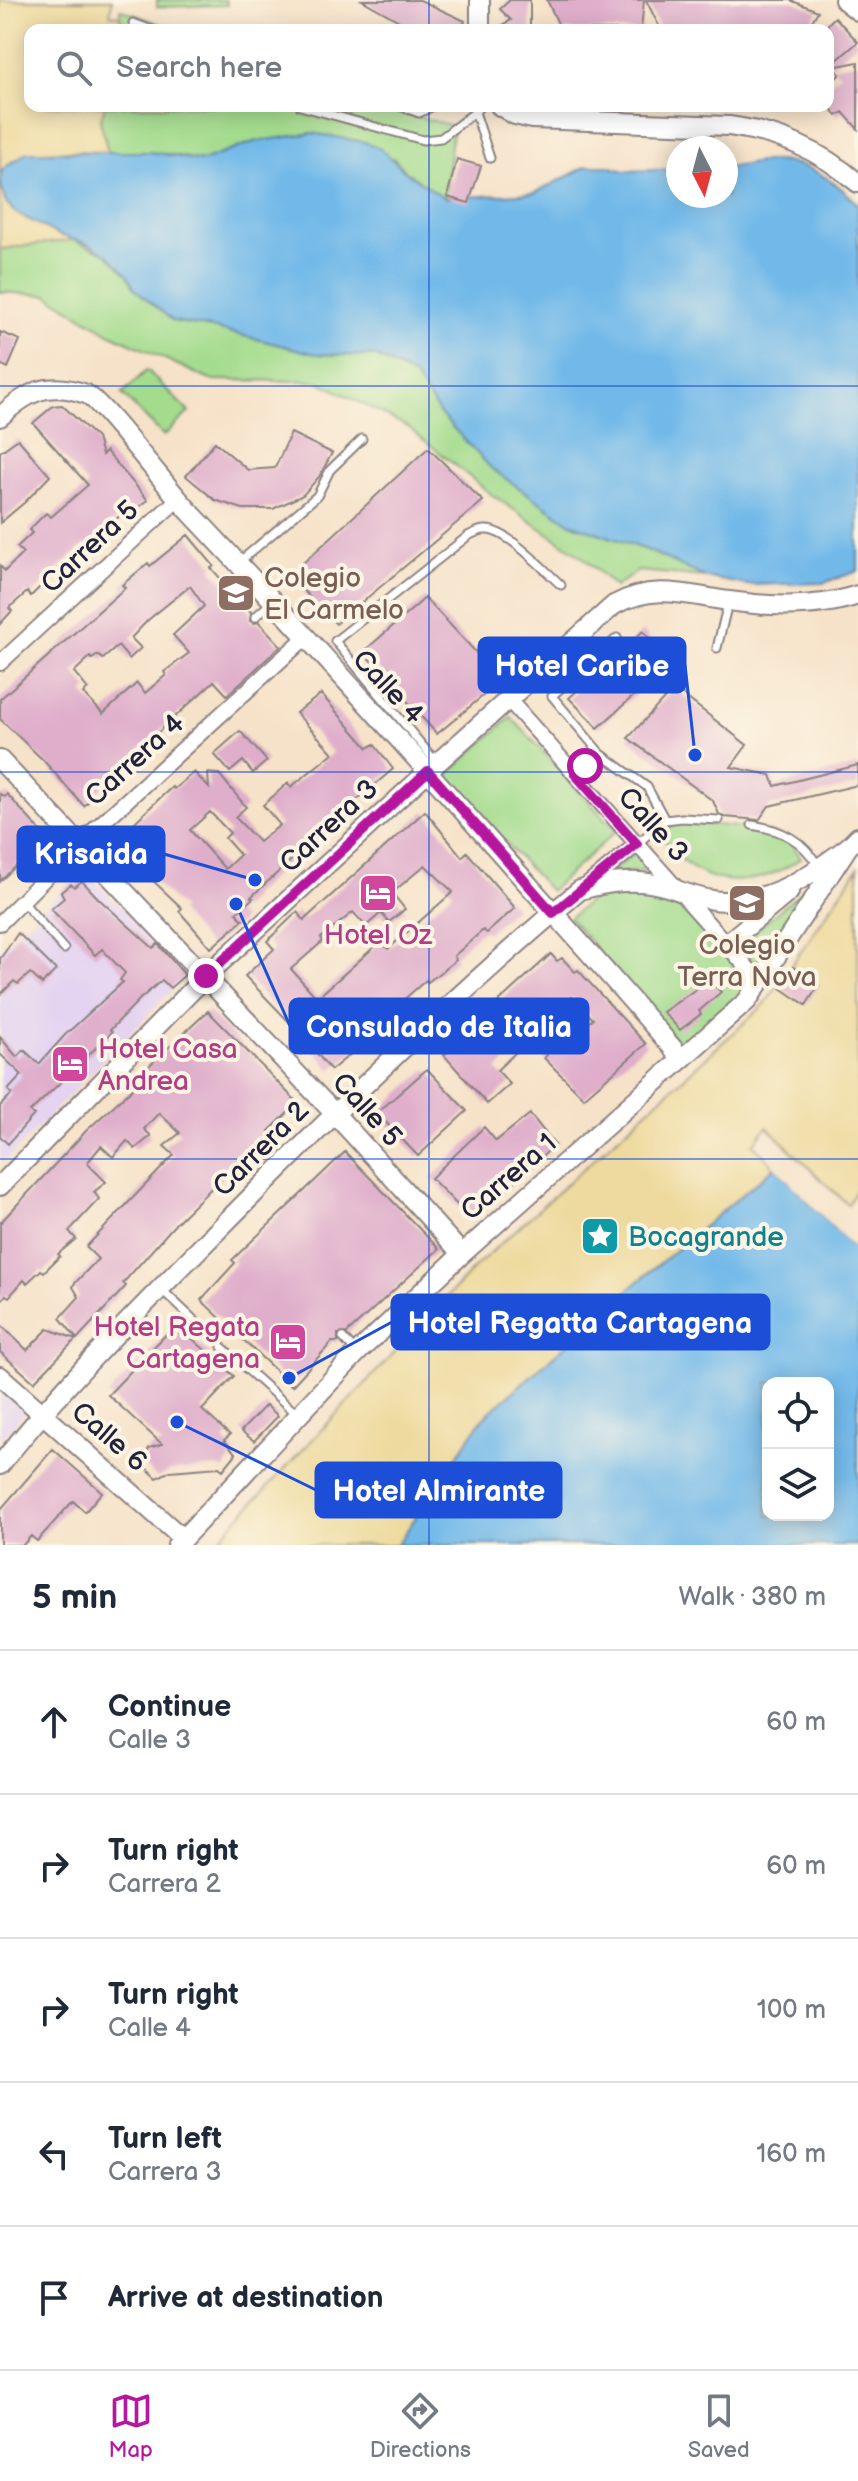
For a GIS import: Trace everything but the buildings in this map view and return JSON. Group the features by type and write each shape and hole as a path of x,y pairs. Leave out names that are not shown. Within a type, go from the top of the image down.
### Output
{"street":[{"path":"480,0 480,24"},
{"path":"844,0 858,11"},
{"path":"510,112 532,119 729,126 757,130 807,147 836,164 858,183"},
{"name":"Calle 4","path":"0,417 21,398 51,387 89,394 178,499 306,637 347,669 433,767 553,913 682,1059"},
{"name":"Carrera 5","path":"0,663 178,499"},
{"name":"Carrera 3","path":"2,1178 206,976 614,605 641,593 656,591 728,601"},
{"path":"728,601 770,606 824,604 858,595"},
{"name":"Carrera 4","path":"0,923 81,842 306,637"},
{"name":"Calle 3","path":"508,699 761,983"},
{"name":"Calle 5","path":"0,760 81,842 462,1254"},
{"path":"726,944 853,842"},
{"name":"Carrera 1","path":"180,1541 357,1353 462,1254 747,1001 853,842"},
{"name":"Carrera 2","path":"0,1465 42,1413 334,1113 553,913 637,844"},
{"path":"580,890 630,882 660,885 714,900 748,900 771,894 812,874"},
{"name":"Calle 6","path":"0,1376 180,1541"}],"lane":[{"path":"322,112 423,140 441,138 474,112"},
{"path":"479,112 490,158"},
{"path":"238,563 317,496 330,470 362,439"},
{"path":"347,669 335,641 468,536 479,531 500,534 561,585"},
{"path":"255,617 273,601"},
{"path":"717,648 728,601"},
{"path":"617,638 552,696 600,753 647,787 665,820"},
{"path":"575,774 600,753"},
{"path":"637,844 665,820 719,820"},
{"path":"752,825 793,837 809,851 812,874"},
{"path":"22,901 64,949"},
{"path":"160,1289 211,1336"},
{"path":"343,1338 357,1353"},
{"path":"222,1347 298,1415"}],"shaded area":[{"path":"82,870 190,972 4,1162 0,1158 0,951"},
{"path":"0,1389 26,1411 0,1441"}],"green space":[{"path":"157,0 226,0 227,5 157,7"},
{"path":"120,9 160,24 119,24"},
{"path":"103,112 399,112 453,126 445,198 406,172 395,159 312,133 254,142 202,161 169,154 108,152 100,121"},
{"path":"73,240 107,254 128,275 134,288 173,321 316,354 375,356 415,376 440,414 492,469 570,523 647,550 705,577 638,571 615,587 584,558 491,494 408,427 318,381 210,380 109,333 47,295 0,292 0,249"},
{"path":"147,370 189,412 164,436 122,394"},
{"path":"511,717 616,831 550,891 445,777"},
{"path":"675,822 768,832 790,842 801,858 772,874 757,878 741,881 710,876 681,859 661,835"},
{"path":"636,851 652,870 608,875"},
{"path":"818,877 756,964 740,946"},
{"path":"639,890 674,899 750,983 741,996 683,1048 569,918 601,892"}],"sand":[{"path":"0,0 112,0 110,14 121,17 120,24 24,24 24,112 103,112 100,121 108,152 31,154 6,166 0,177"},
{"path":"0,180 5,201 16,213 73,240 0,249"},
{"name":"Bocagrande","path":"858,868 858,1185 848,1205 767,1127 753,1144 775,1167 483,1418 397,1545 213,1545 475,1267 765,1004"}],"water":[{"path":"312,133 365,142 381,149 406,172 445,198 535,193 587,166 608,166 625,171 666,169 666,208 738,208 738,166 770,161 788,162 810,169 841,188 858,204 858,571 823,583 746,585 705,577 647,550 570,523 492,469 440,414 414,376 375,356 316,354 173,321 134,288 128,275 107,254 16,213 5,201 0,180 2,170 27,152 151,152 202,161 254,142"},
{"path":"775,1167 858,1253 858,1545 397,1545 483,1418"}],"pier":[{"path":"775,1163 858,1247 858,1253 772,1164"}],"place":[{"name":"Colegio El Carmelo","path":"236,593"},
{"name":"Hotel Caribe","path":"695,755"},
{"name":"Krisaida","path":"255,880"},
{"name":"Hotel Oz","path":"378,893"},
{"name":"Colegio Terra Nova","path":"747,903"},
{"name":"Consulado de Italia","path":"236,904"},
{"name":"Hotel Casa Andrea","path":"70,1064"},
{"name":"Bocagrande","path":"600,1236"},
{"name":"Hotel Regata Cartagena","path":"288,1342"},
{"name":"Hotel Regatta Cartagena","path":"289,1378"},
{"name":"Hotel Almirante","path":"177,1422"}],"route":[{"path":"206,976 428,771 553,913 637,844 575,774 585,766"}]}
